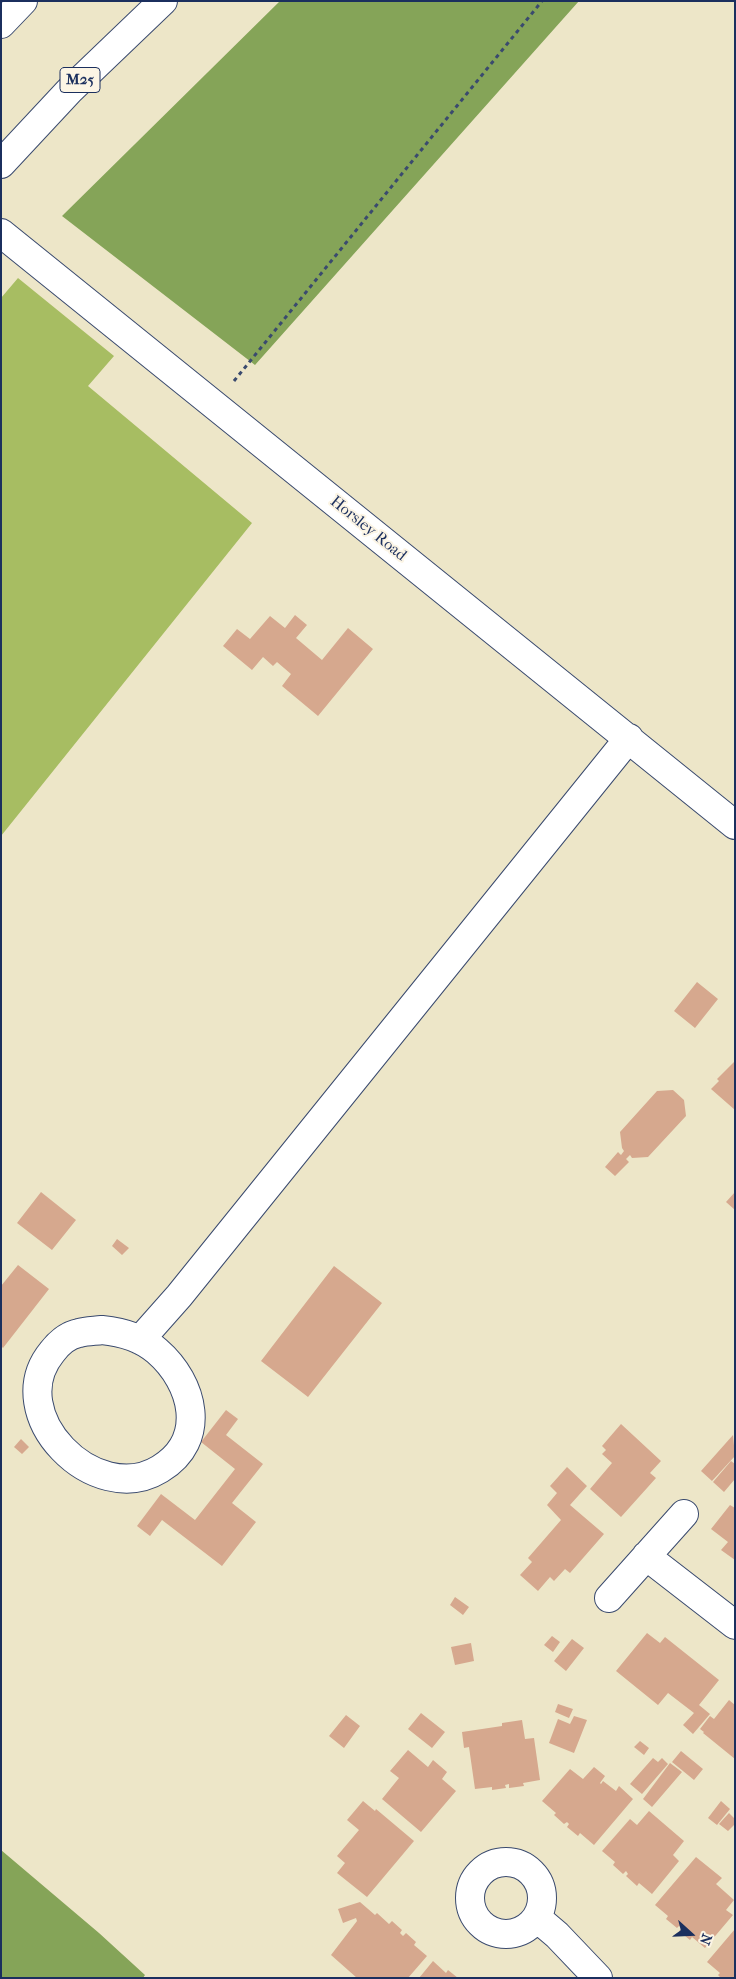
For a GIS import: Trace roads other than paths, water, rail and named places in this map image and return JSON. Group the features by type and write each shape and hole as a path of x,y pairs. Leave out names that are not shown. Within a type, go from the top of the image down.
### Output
{"main road":[{"path":"1,24 23,1"},
{"name":"M25","path":"1,164 69,91 163,1"},
{"name":"Horsley Road","path":"1,233 735,825"},
{"path":"140,1340 179,1296 629,738"},
{"path":"102,1330 122,1332 140,1340 157,1350 182,1381 189,1399 192,1424 184,1446 169,1464 149,1476 125,1478 106,1475 87,1467 71,1457 57,1443 45,1426 39,1407 36,1383 44,1362 58,1344 77,1333 102,1330"},
{"path":"608,1598 684,1514"},
{"path":"646,1556 735,1625"},
{"path":"537,1918 557,1935 598,1978"}]}
